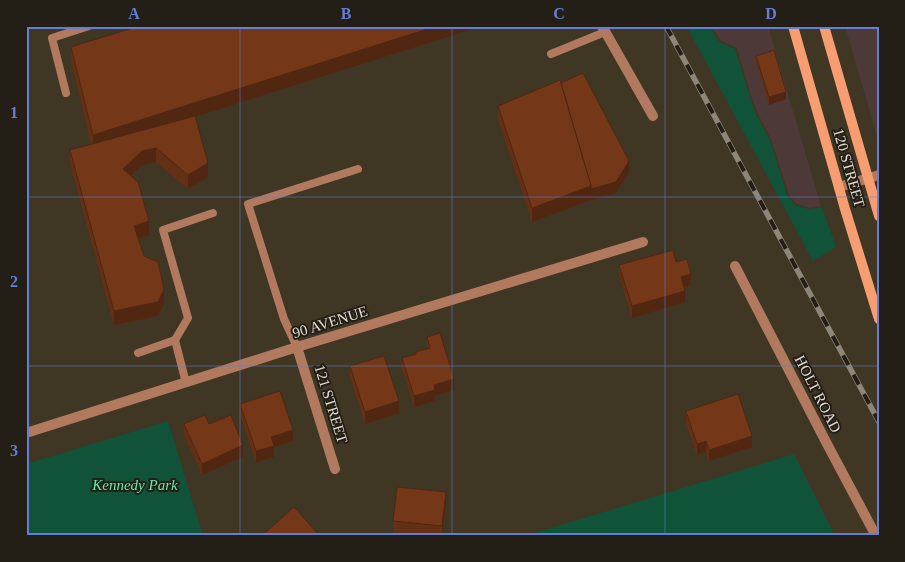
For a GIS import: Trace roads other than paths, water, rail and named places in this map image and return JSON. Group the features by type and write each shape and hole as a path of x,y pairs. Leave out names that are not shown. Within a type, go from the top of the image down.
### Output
{"main road":[{"name":"120 STREET","path":"793,26 879,318"},
{"name":"120 STREET","path":"824,26 879,216"}],"street":[{"path":"604,29 653,116"},
{"path":"839,187 879,175"},
{"name":"90 AVENUE","path":"26,433 643,242"},
{"name":"HOLT ROAD","path":"735,266 876,536"},
{"name":"121 STREET","path":"297,348 335,469"}],"lane":[{"path":"66,93 52,38 89,26"},
{"path":"551,54 604,29"},
{"path":"297,348 284,319 248,204 358,169"},
{"path":"138,353 175,340 188,318 163,230 213,213"},
{"path":"175,340 186,383"}],"railway":[{"path":"666,26 879,422"}],"park label":[{"name":"Kennedy Park","path":"135,485"}]}
